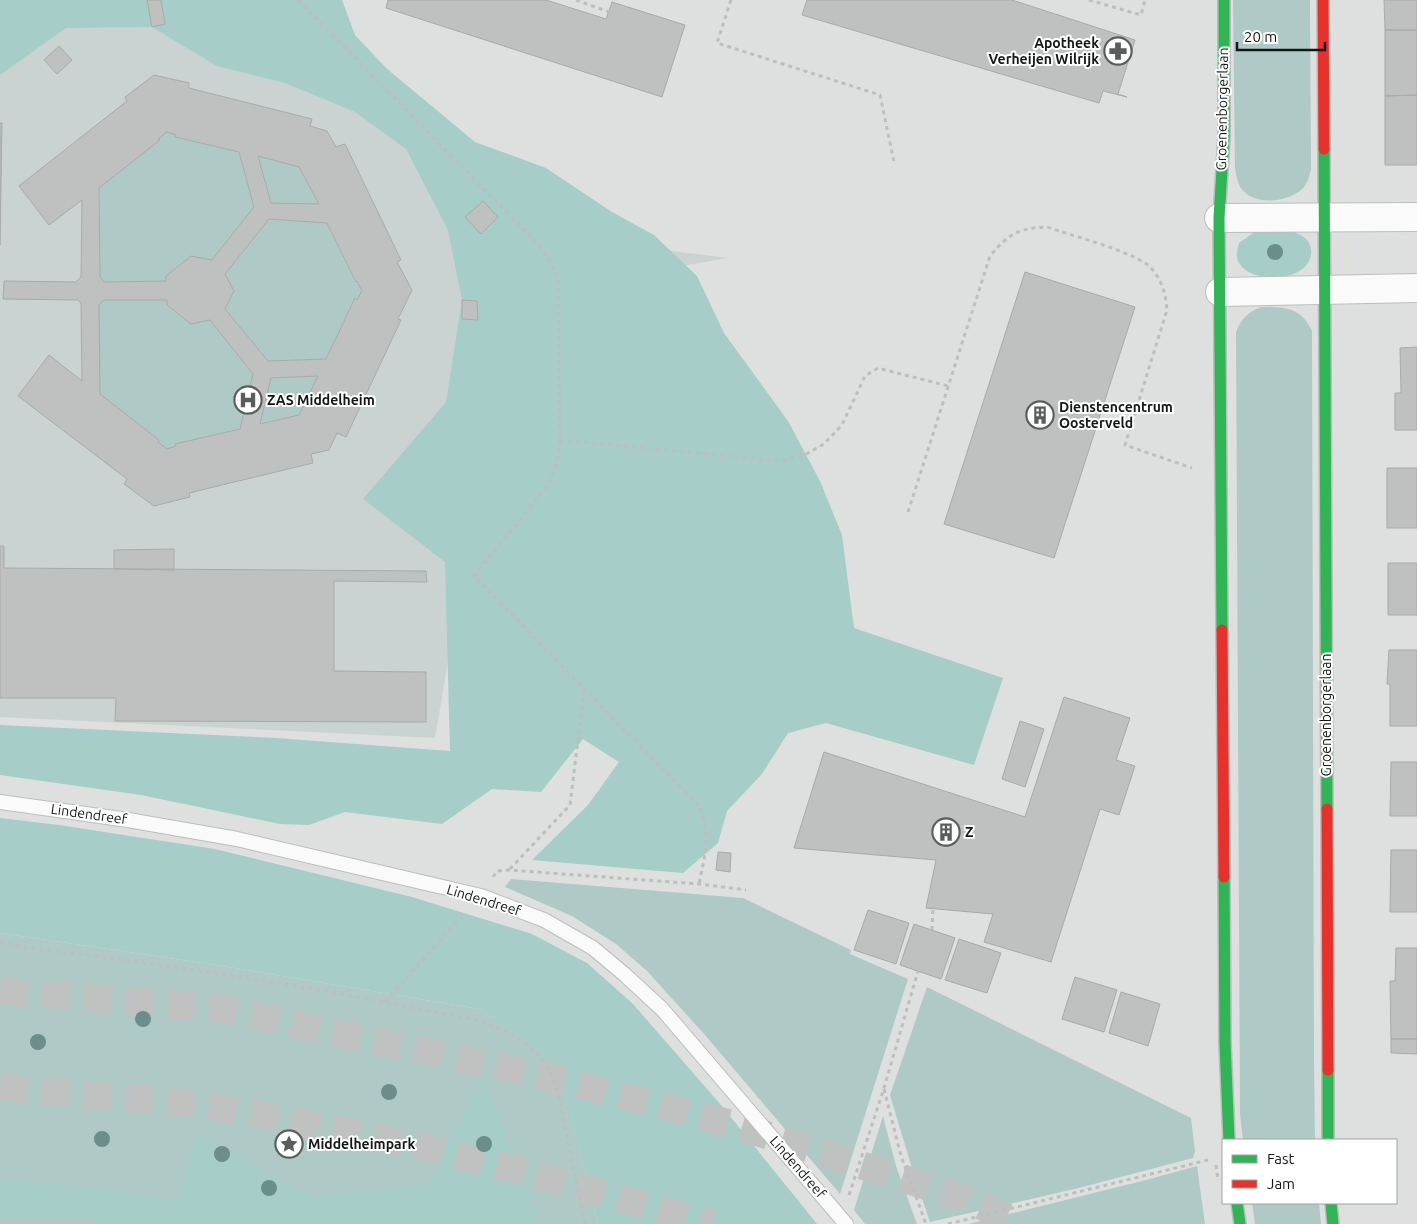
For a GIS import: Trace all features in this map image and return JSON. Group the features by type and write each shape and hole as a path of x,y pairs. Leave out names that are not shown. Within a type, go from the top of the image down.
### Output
{"street":[{"name":"Groenenborgerlaan","path":"1224,0 1224,136 1219,218 1225,1023 1229,1139"},
{"name":"Groenenborgerlaan","path":"1323,0 1328,1139"},
{"path":"1219,218 1417,217"},
{"path":"1220,292 1417,288"},
{"path":"1237,1204 1240,1224"},
{"path":"1331,1204 1333,1224"}],"lane":[{"name":"Lindendreef","path":"0,802 128,820 237,839 480,896 544,920 593,948 662,1009 844,1221"}],"path":[{"path":"298,0 548,256 558,282 560,440 558,460 554,477 546,489 474,576 700,807 706,824 707,842 699,884"},
{"path":"576,0 608,12"},
{"path":"731,0 717,43 880,95 894,162"},
{"path":"1089,0 1141,15 1145,0"},
{"path":"908,512 990,256 1002,241 1015,233 1032,227 1048,227 1136,257 1151,267 1160,280 1166,295 1167,310 1125,445 1195,469"},
{"path":"560,440 783,461 806,454 824,444 842,424 865,376 878,368 948,386"},
{"path":"509,870 570,805 584,690"},
{"path":"932,930 933,908"},
{"path":"0,942 22,947 178,967 386,1002 483,1022 509,1033 524,1041 537,1054 554,1079 585,1224"},
{"path":"844,1221 918,971"},
{"path":"884,1088 901,1156 926,1224"},
{"path":"948,1224 1215,1158"}],"shaded area":[{"name":"ZAS Middelheim","path":"0,0 303,0 449,147 640,247 729,258 520,293 474,508 435,738 0,717"},
{"path":"0,0 342,0 355,35 386,68 475,142 546,168 612,212 654,235 697,276 724,333 788,421 820,481 842,535 854,628 1003,678 974,765 826,723 788,733 762,774 727,811 718,843 683,873 532,860 588,805 619,762 583,739 541,792 492,789 442,824 345,812 309,825 280,824 141,795 0,775 0,725 276,738 450,751 445,562 363,499 446,402 462,300 448,230 406,149 355,112 285,83 217,66 152,27 66,28 0,75"},
{"path":"1233,0 1310,0 1311,169 1308,180 1303,188 1287,198 1261,200 1252,197 1245,193 1237,180 1235,168"},
{"path":"167,132 176,135 176,137 239,152 254,207 212,260 191,256 166,276 166,281 104,282 100,277 99,188"},
{"path":"258,156 299,167 319,204 271,203"},
{"path":"269,219 327,223 355,281 357,281 362,291 357,300 355,298 326,359 268,361 225,309 234,291 225,274"},
{"path":"1288,229 1299,234 1308,242 1311,248 1311,255 1307,265 1298,272 1274,278 1250,273 1242,267 1237,258 1239,243 1256,231"},
{"path":"104,300 167,300 167,306 191,324 210,320 253,374 240,429 176,444 176,446 167,449 158,442 159,440 100,394 99,305"},
{"path":"1261,307 1278,307 1291,310 1303,317 1312,331 1315,1139 1243,1139 1240,1114 1236,332 1240,323 1252,311"},
{"path":"318,376 299,415 260,424 271,378"},
{"path":"0,818 215,849 412,897 532,934 587,963 633,1004 721,1105 817,1224 598,1224 559,1065 479,1009 223,966 0,933"},
{"path":"511,879 743,898 851,950 850,954 908,979 840,1194 705,1035 647,971 616,944 572,916 505,887"},
{"name":"Middelheimpark","path":"0,933 223,966 479,1009 559,1064 598,1224 0,1224"},
{"path":"927,987 1191,1118 1195,1151 1193,1158 1079,1188 930,1222 890,1095"},
{"path":"482,1075 541,1224 107,1224 94,1218 0,1218 0,1180 88,1187 178,1202 196,1132 314,1198 431,1182"},
{"path":"883,1116 896,1166 917,1224 865,1224 854,1210"},
{"path":"1197,1166 1205,1224 968,1224 1146,1180"},
{"path":"1252,1204 1319,1204 1321,1224 1255,1224"}],"building":[{"path":"147,0 161,0 165,24 152,27"},
{"path":"388,0 546,0 606,19 612,2 685,25 662,97 386,8"},
{"path":"807,0 1012,0 1135,40 1118,94 1127,97 1103,91 1099,103 802,15"},
{"path":"1384,0 1417,0 1417,30 1385,30"},
{"path":"1385,30 1417,30 1417,95 1385,96"},
{"path":"59,46 72,60 57,74 44,60"},
{"path":"154,75 189,83 189,88 312,119 310,126 327,131 336,147 345,144 401,260 397,262 412,290 398,319 401,320 346,437 337,433 329,450 311,454 313,463 189,493 190,497 154,506 124,484 127,479 18,396 49,355 82,381 81,303 78,300 3,299 4,281 76,282 81,277 82,200 49,225 19,186 127,101 125,97","holes":["167,132 176,135 175,137 239,152 254,207 212,260 191,256 166,276 166,281 104,282 100,277 99,188 160,140 158,139","258,156 299,167 319,204 271,203","269,219 327,223 362,291 357,300 355,298 326,359 268,361 225,309 234,291 225,274","104,300 167,300 167,305 191,324 210,320 253,374 240,429 175,444 176,446 167,449 158,442 159,440 100,394 99,305","318,376 299,415 260,424 271,378"]},
{"path":"1417,95 1417,165 1385,165 1385,96"},
{"path":"0,123 2,123 0,245"},
{"path":"483,201 498,217 481,234 465,217"},
{"name":"Dienstencentrum Oosterveld","path":"1025,272 1135,307 1054,558 944,524"},
{"path":"462,300 477,301 478,320 462,319"},
{"path":"1417,347 1417,430 1395,430 1395,393 1401,393 1400,348"},
{"path":"1387,468 1417,468 1417,528 1387,528"},
{"path":"0,546 4,546 4,568 426,571 427,582 334,581 334,671 426,672 426,722 115,721 116,698 0,698"},
{"path":"174,549 174,570 114,569 114,550"},
{"path":"1388,563 1417,563 1417,615 1388,615"},
{"path":"1389,650 1417,650 1417,726 1390,726 1390,684 1387,684"},
{"name":"Z","path":"1064,697 1130,718 1116,760 1135,766 1119,815 1100,809 1051,962 984,942 993,914 926,908 936,860 794,848 824,752 1025,817"},
{"path":"1020,721 1044,729 1025,787 1002,779"},
{"path":"1391,762 1417,762 1417,816 1390,816"},
{"path":"1391,850 1417,850 1417,912 1390,912"},
{"path":"718,852 731,853 730,872 716,870"},
{"path":"868,910 909,923 896,964 854,950"},
{"path":"914,924 955,938 941,979 900,965"},
{"path":"959,939 1001,953 987,993 945,980"},
{"path":"1396,948 1417,948 1417,1039 1391,1039 1390,981 1395,981"},
{"path":"1075,977 1117,990 1104,1032 1062,1019"},
{"path":"1121,992 1160,1004 1148,1046 1109,1033"},
{"path":"1391,1039 1417,1039 1417,1054 1391,1053"}],"tunnel":[{"path":"0,991 218,1008 544,1076 732,1124 964,1198 1022,1224"},
{"path":"0,1087 211,1106 388,1139 517,1170 713,1224"}],"traffic: fast":[{"path":"1222,630 1219,218 1224,137 1224,0"},
{"path":"1324,149 1327,809"},
{"path":"1224,877 1225,1043 1229,1139"},
{"path":"1328,1070 1328,1139"},
{"path":"1237,1204 1240,1224"},
{"path":"1331,1204 1333,1224"}],"traffic: jam":[{"path":"1323,0 1324,149"},
{"path":"1222,630 1224,877"},
{"path":"1327,809 1328,1070"}],"place":[{"name":"Apotheek Verheijen Wilrijk","path":"1118,51"},
{"name":"ZAS Middelheim","path":"248,400"},
{"name":"Dienstencentrum Oosterveld","path":"1040,415"},
{"name":"Z","path":"946,832"},
{"name":"Middelheimpark","path":"289,1144"}]}
